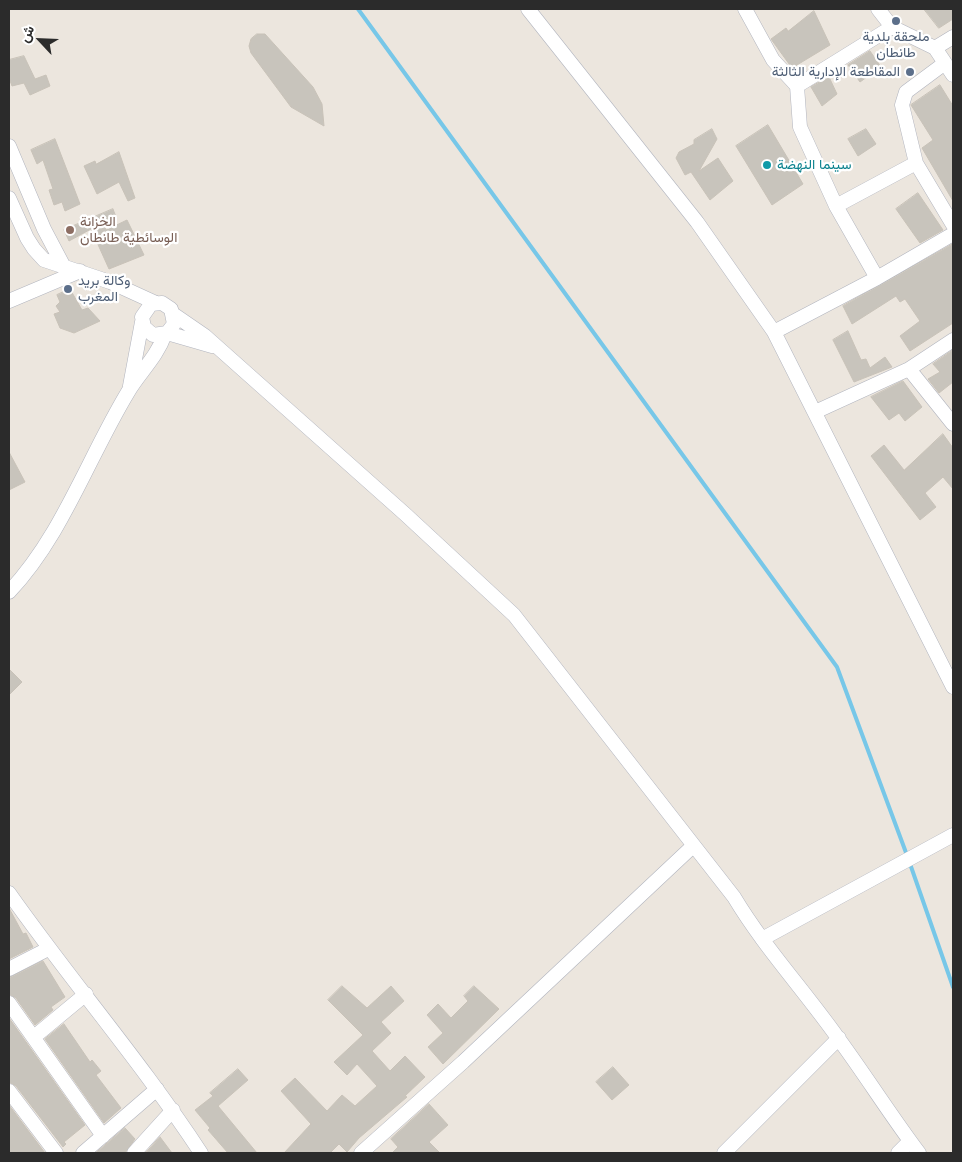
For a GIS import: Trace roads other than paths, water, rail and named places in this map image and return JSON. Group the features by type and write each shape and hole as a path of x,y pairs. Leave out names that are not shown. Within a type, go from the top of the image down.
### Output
{"street":[{"path":"528,9 697,222 774,332 815,412 833,453 952,680"},
{"path":"745,9 773,60 797,86 800,127 836,206 877,278"},
{"path":"878,9 892,27 935,48 953,76"},
{"path":"797,86 892,27"},
{"path":"935,48 953,37"},
{"path":"945,63 906,92 902,105 916,163 953,225"},
{"path":"9,146 44,229 63,265"},
{"path":"836,206 916,163"},
{"path":"9,198 22,228 39,255 53,263 110,282 156,303 167,305 174,314 218,349 404,514 514,616 734,896 762,939 839,1038 920,1153"},
{"path":"9,234 22,228"},
{"path":"774,332 877,278 953,234"},
{"path":"9,301 80,271"},
{"path":"110,282 142,317 148,332 159,336 166,333 218,349"},
{"path":"128,392 137,356 142,317 151,304 156,303"},
{"path":"9,592 27,572 46,545 128,392 156,354 166,333 174,324 174,314"},
{"path":"815,412 909,369 953,340"},
{"path":"909,369 953,424"},
{"path":"762,939 953,834"},
{"path":"361,1153 463,1062 693,846"},
{"path":"9,894 48,949 86,994 173,1110 201,1153"},
{"path":"9,969 48,949"},
{"path":"34,1037 86,994"},
{"path":"9,1003 104,1136"},
{"path":"724,1153 839,1038"},
{"path":"82,1153 157,1089"},
{"path":"9,1091 56,1153"},
{"path":"134,1153 173,1110"},
{"path":"898,1153 910,1141"}],"waterway":[{"path":"358,9 837,667 908,858 953,987"}],"place":[{"name":"ملحقة بلدية طانطان","path":"896,21"},
{"name":"المقاطعة الإدارية الثالثة","path":"910,72"},
{"name":"سينما النهضة","path":"767,165"},
{"name":"الخزانة الوسائطية طانطان","path":"70,230"},
{"name":"وكالة بريد المغرب","path":"68,289"}]}
